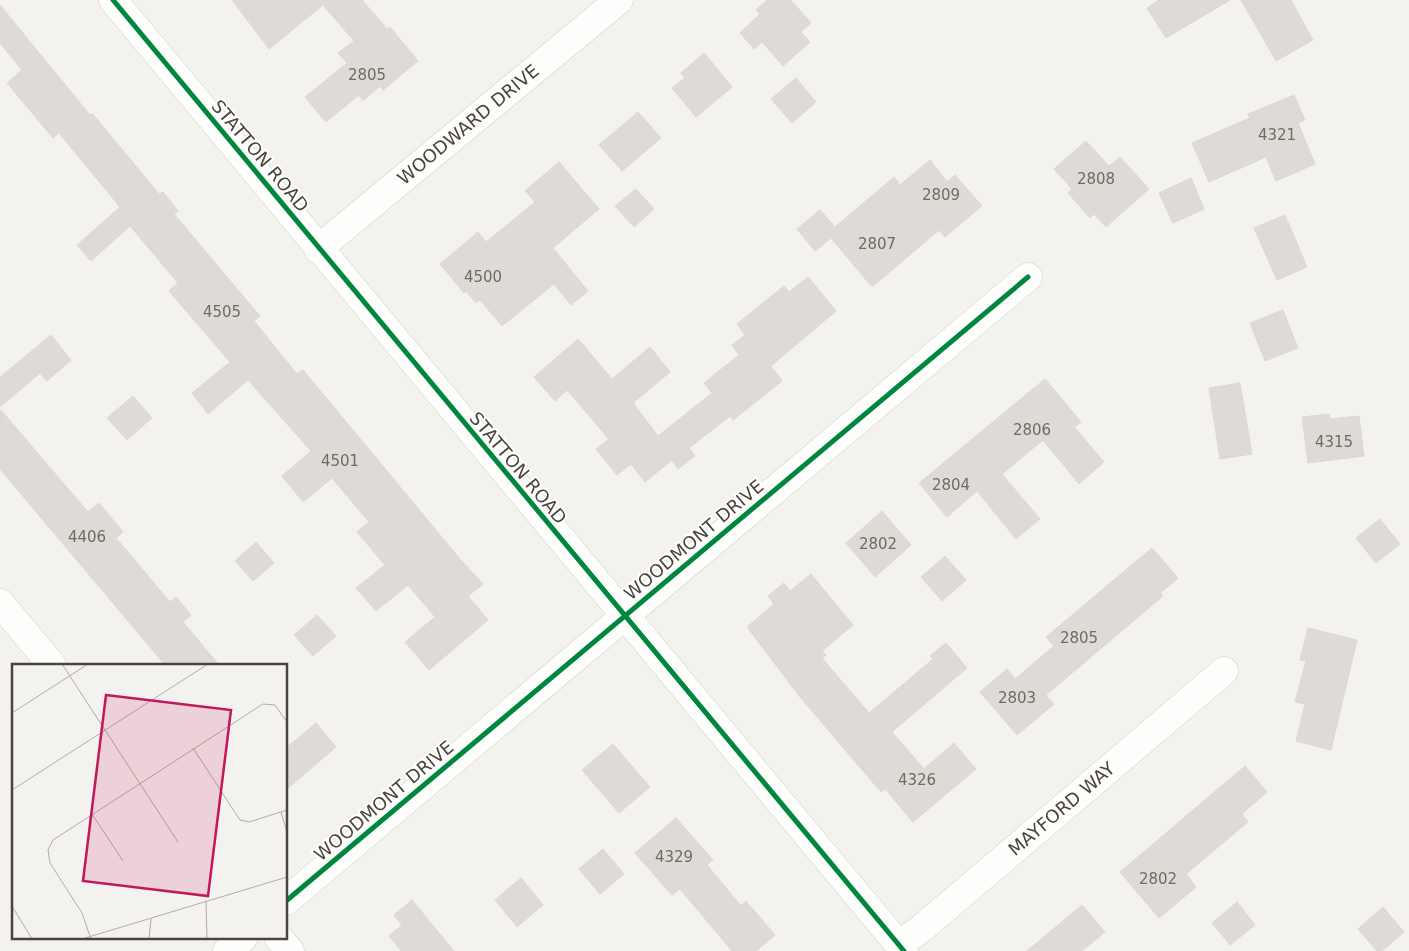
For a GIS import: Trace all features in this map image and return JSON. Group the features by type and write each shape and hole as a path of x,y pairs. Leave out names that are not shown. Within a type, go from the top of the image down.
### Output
{"street":[{"name":"STATTON ROAD","path":"113,0 318,249 901,948"},
{"name":"WOODWARD DRIVE","path":"318,249 619,0"},
{"name":"WOODMONT DRIVE","path":"288,899 1028,277"},
{"path":"0,603 51,664"},
{"name":"MAYFORD WAY","path":"901,948 922,928 1224,671"},
{"path":"227,951 243,938"},
{"path":"279,938 290,951"}],"building":[{"path":"232,0 362,0 387,29 390,27 418,61 383,90 380,86 363,101 359,95 326,122 305,97 347,63 338,53 354,41 323,5 269,49"},
{"path":"767,0 791,0 811,23 801,32 810,42 783,66 762,42 754,49 740,33 760,14 756,10"},
{"path":"1159,0 1230,0 1166,38 1147,8"},
{"path":"1241,0 1291,0 1313,40 1276,61"},
{"path":"0,5 90,115 92,113 159,194 163,192 178,211 174,214 260,316 254,321 297,374 303,370 460,559 483,584 468,596 488,620 429,670 405,642 435,617 408,585 376,611 356,588 385,565 357,532 369,522 332,478 303,502 282,476 311,451 248,380 208,414 192,393 230,362 169,291 178,283 130,226 91,261 77,245 120,207 59,133 53,138 7,83 22,70 0,43"},
{"path":"704,53 732,87 696,117 672,88 685,78 681,73"},
{"path":"796,78 816,102 792,123 771,99"},
{"path":"1294,95 1305,120 1298,123 1315,164 1276,181 1266,157 1209,182 1192,143 1250,118 1248,114"},
{"path":"638,112 661,138 622,171 599,145"},
{"path":"1086,141 1109,166 1120,157 1149,189 1106,227 1094,214 1090,218 1068,193 1072,189 1054,169"},
{"path":"930,160 947,182 955,175 982,206 945,237 939,230 872,287 831,238 815,251 797,229 820,210 835,227 894,177 900,185"},
{"path":"559,162 599,209 553,248 588,291 571,305 554,284 502,326 480,300 476,303 466,291 464,293 440,264 478,232 486,242 535,202 525,191"},
{"path":"1191,178 1204,209 1173,223 1159,193"},
{"path":"636,189 654,209 634,227 615,206"},
{"path":"1285,215 1307,267 1277,280 1254,228"},
{"path":"808,277 836,311 771,366 782,381 733,420 730,416 689,448 695,456 678,469 672,460 645,482 631,464 617,475 596,449 609,439 567,390 555,401 534,377 578,339 612,379 650,347 670,372 633,403 658,436 712,393 704,383 739,355 732,345 745,335 737,324 784,286 789,292"},
{"path":"1283,310 1298,348 1265,361 1250,323"},
{"path":"51,335 71,360 47,381 40,373 0,407 0,377"},
{"path":"1045,379 1081,422 1074,427 1104,462 1079,484 1043,440 1002,474 1040,519 1016,539 977,491 947,517 919,483"},
{"path":"1240,383 1252,454 1220,459 1209,388"},
{"path":"133,396 152,418 127,440 107,418"},
{"path":"0,409 88,512 99,503 123,532 116,538 170,602 176,597 191,615 183,622 218,664 164,664 0,469"},
{"path":"1329,414 1330,419 1359,416 1364,456 1308,463 1302,417"},
{"path":"882,511 911,545 875,577 846,543"},
{"path":"1380,519 1400,544 1376,563 1356,538"},
{"path":"256,542 274,563 253,581 235,561"},
{"path":"1152,548 1178,578 1160,593 1163,596 1046,695 1054,704 1017,735 980,692 1007,669 1015,679 1054,646 1046,637"},
{"path":"945,556 966,580 942,601 921,577"},
{"path":"811,574 853,625 822,651 826,655 822,658 869,713 933,659 930,656 946,643 967,668 892,732 924,769 954,743 976,769 913,822 885,789 881,792 800,697 747,627 774,604 768,596 784,583 790,591"},
{"path":"317,615 336,636 313,656 294,635"},
{"path":"1308,628 1357,640 1331,750 1296,741 1305,704 1295,702 1306,661 1300,660"},
{"path":"316,723 336,747 288,788 288,746"},
{"path":"613,744 650,787 619,813 582,770"},
{"path":"1245,766 1267,792 1242,814 1248,822 1186,874 1196,887 1159,918 1120,872"},
{"path":"676,818 713,860 707,865 741,906 746,901 775,935 756,951 732,951 680,889 672,895 635,853"},
{"path":"603,849 624,874 600,894 579,869"},
{"path":"521,878 543,905 517,927 495,900"},
{"path":"412,900 454,951 401,951 389,936 402,925 394,915"},
{"path":"1237,902 1255,925 1230,945 1212,923"},
{"path":"1082,905 1105,932 1082,951 1027,951"},
{"path":"1383,907 1404,932 1382,951 1377,951 1358,929"}],"cycle path":[{"path":"113,0 904,951"},
{"path":"288,899 1028,277"}]}
